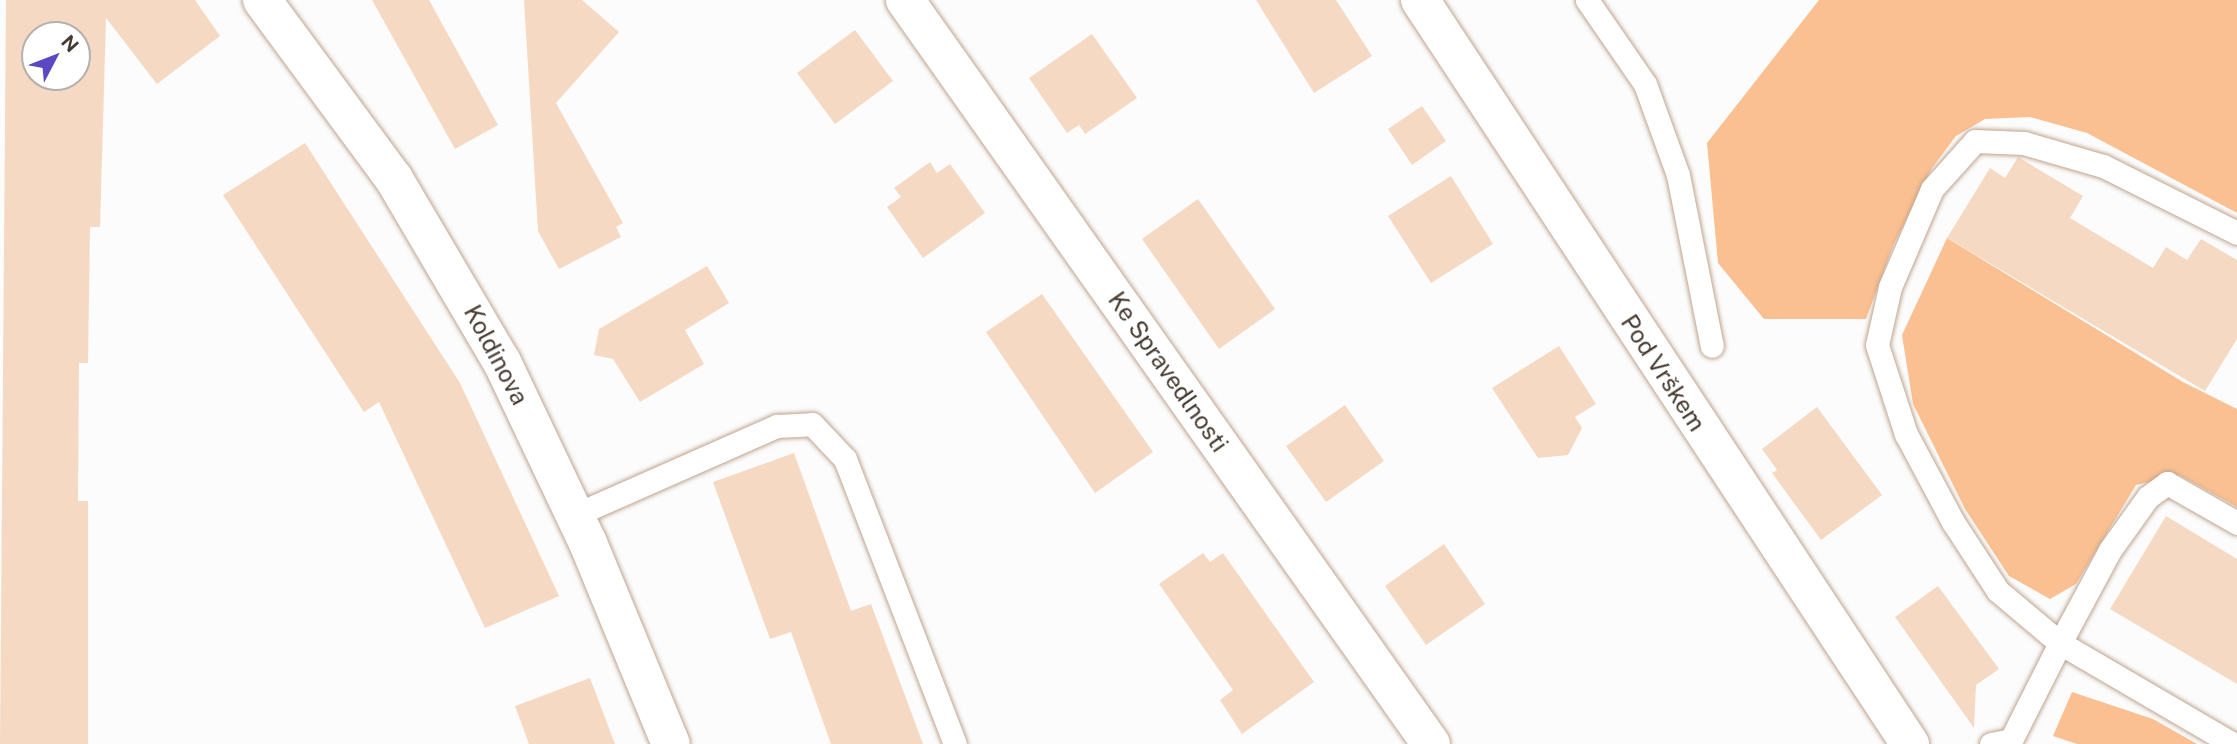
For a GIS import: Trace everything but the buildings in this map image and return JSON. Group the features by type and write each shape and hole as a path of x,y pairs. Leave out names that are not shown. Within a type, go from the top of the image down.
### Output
{"street":[{"name":"Koldinova","path":"262,0 414,209 502,362 575,515 671,744"},
{"name":"Ke Spravedlnosti","path":"905,0 1431,744"},
{"name":"Pod Vrškem","path":"1420,0 1910,744"}],"lane":[{"path":"1587,0 1645,83 1678,175 1712,346"},
{"path":"2233,744 2060,643 1998,592 1952,522 1906,434 1877,345 1890,287 1932,189 1976,141 2024,144 2103,166 2237,233"},
{"path":"575,515 777,426 812,424 845,459 956,744"},
{"path":"2008,743 2110,550 2148,497 2166,483 2237,523"}],"shaded area":[{"path":"1819,0 2237,0 2237,213 2087,133 2030,117 1985,119 1956,136 1932,168 1893,246 1866,319 1764,319 1718,263 1707,143"},
{"path":"1947,238 2183,382 2237,409 2237,507 2179,475 2136,485 2076,584 2050,599 2009,576 1965,509 1913,404 1902,335"},
{"path":"2072,692 2153,719 2197,744 2077,744 2053,736"}]}
